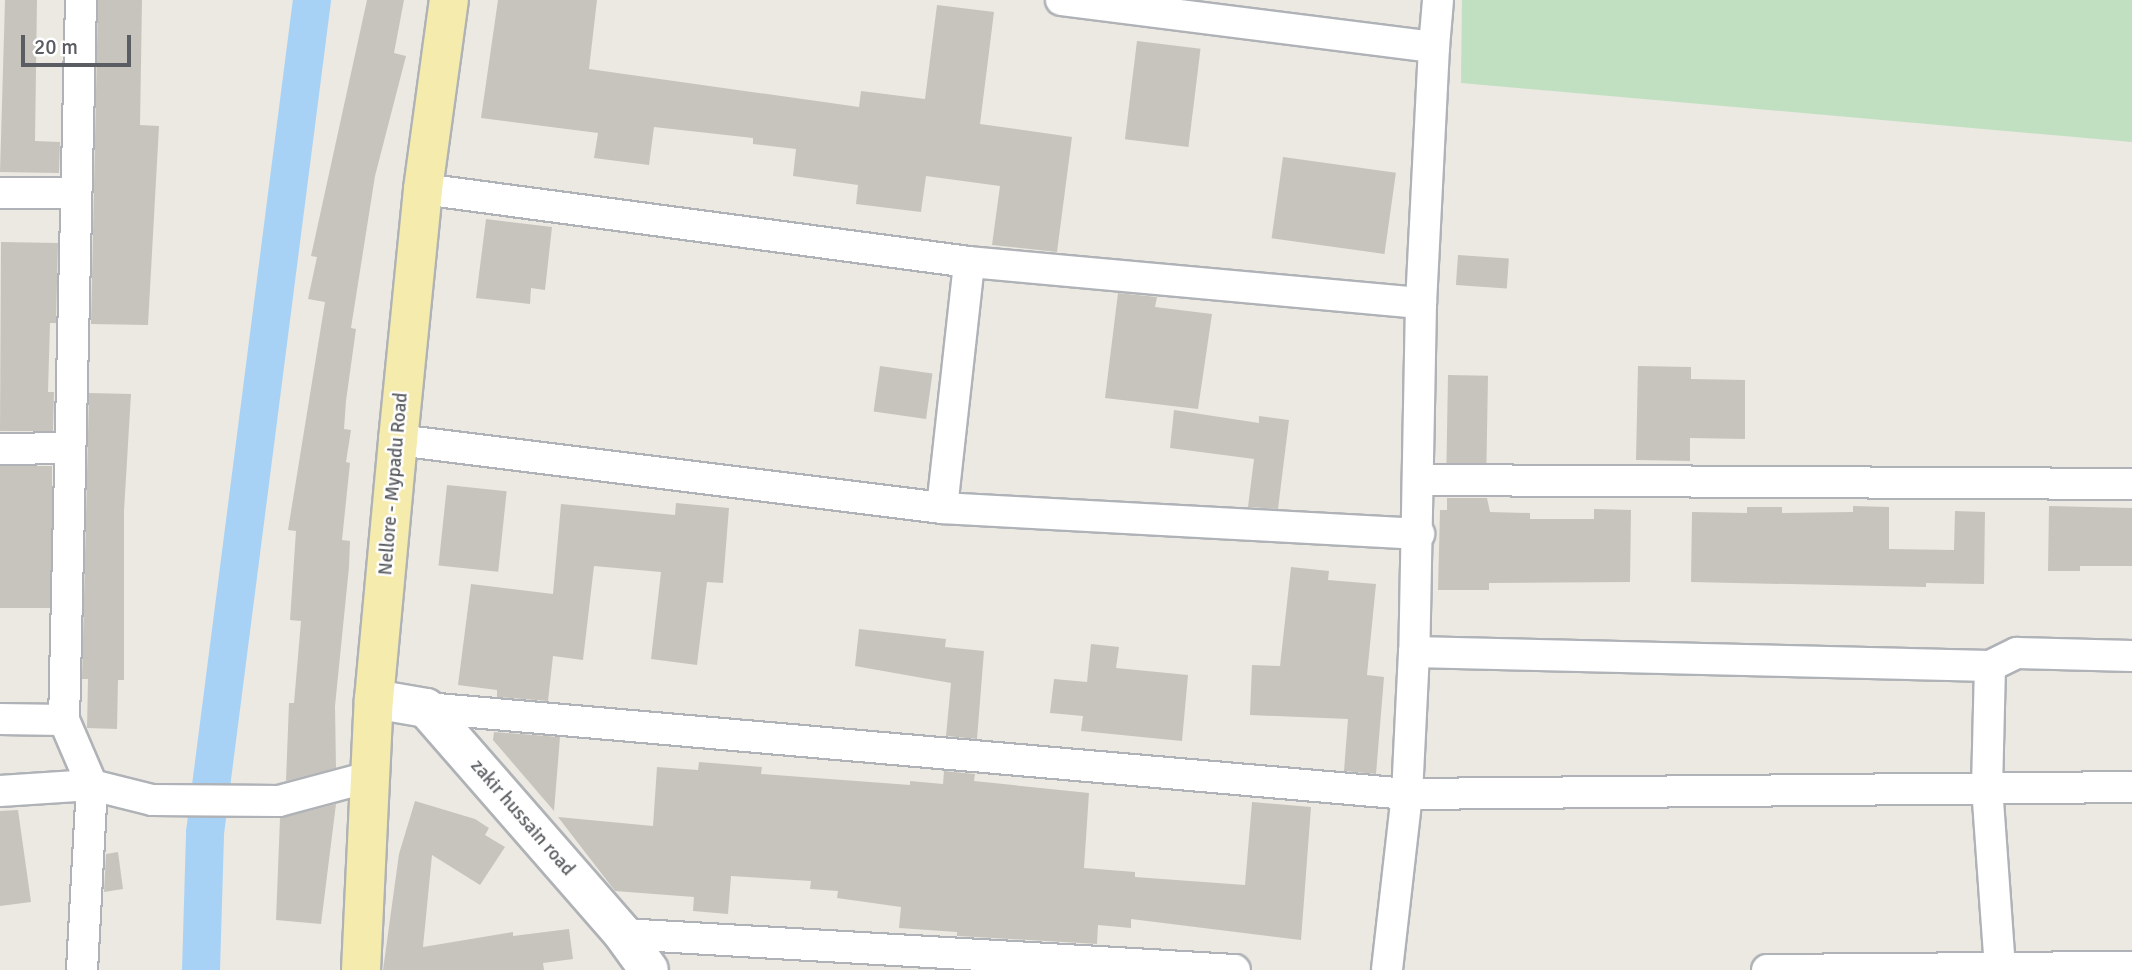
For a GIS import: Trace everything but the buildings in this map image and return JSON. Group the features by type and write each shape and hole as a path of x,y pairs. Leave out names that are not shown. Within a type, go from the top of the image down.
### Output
{"main road":[{"name":"Nellore - Mypadu Road","path":"360,970 374,699 423,189 449,0"}],"street":[{"path":"80,0 64,720 92,785 82,970"},
{"path":"1061,0 1434,47"},
{"path":"1387,970 1407,794 1421,480 1421,303 1438,0"},
{"path":"423,189 969,262 1421,303"},
{"path":"0,193 76,193"},
{"path":"942,508 969,262"},
{"path":"398,440 942,508 1419,534"},
{"path":"0,449 70,448"},
{"path":"1421,480 2132,484"},
{"path":"1414,652 1990,666 2017,653 2132,656"},
{"path":"1990,666 1987,787 2000,969"},
{"path":"374,699 426,708 1407,794 2132,787"},
{"name":"zakir hussain road","path":"426,708 624,934 649,970"},
{"path":"0,719 64,720"},
{"path":"0,791 92,785 152,800 279,800 369,777"},
{"path":"624,934 1126,968 1235,970"},
{"path":"1767,970 2132,967"}],"green space":[{"path":"1462,0 2132,0 2132,142 1461,83"}],"waterway":[{"path":"201,970 205,833 312,0"}]}
